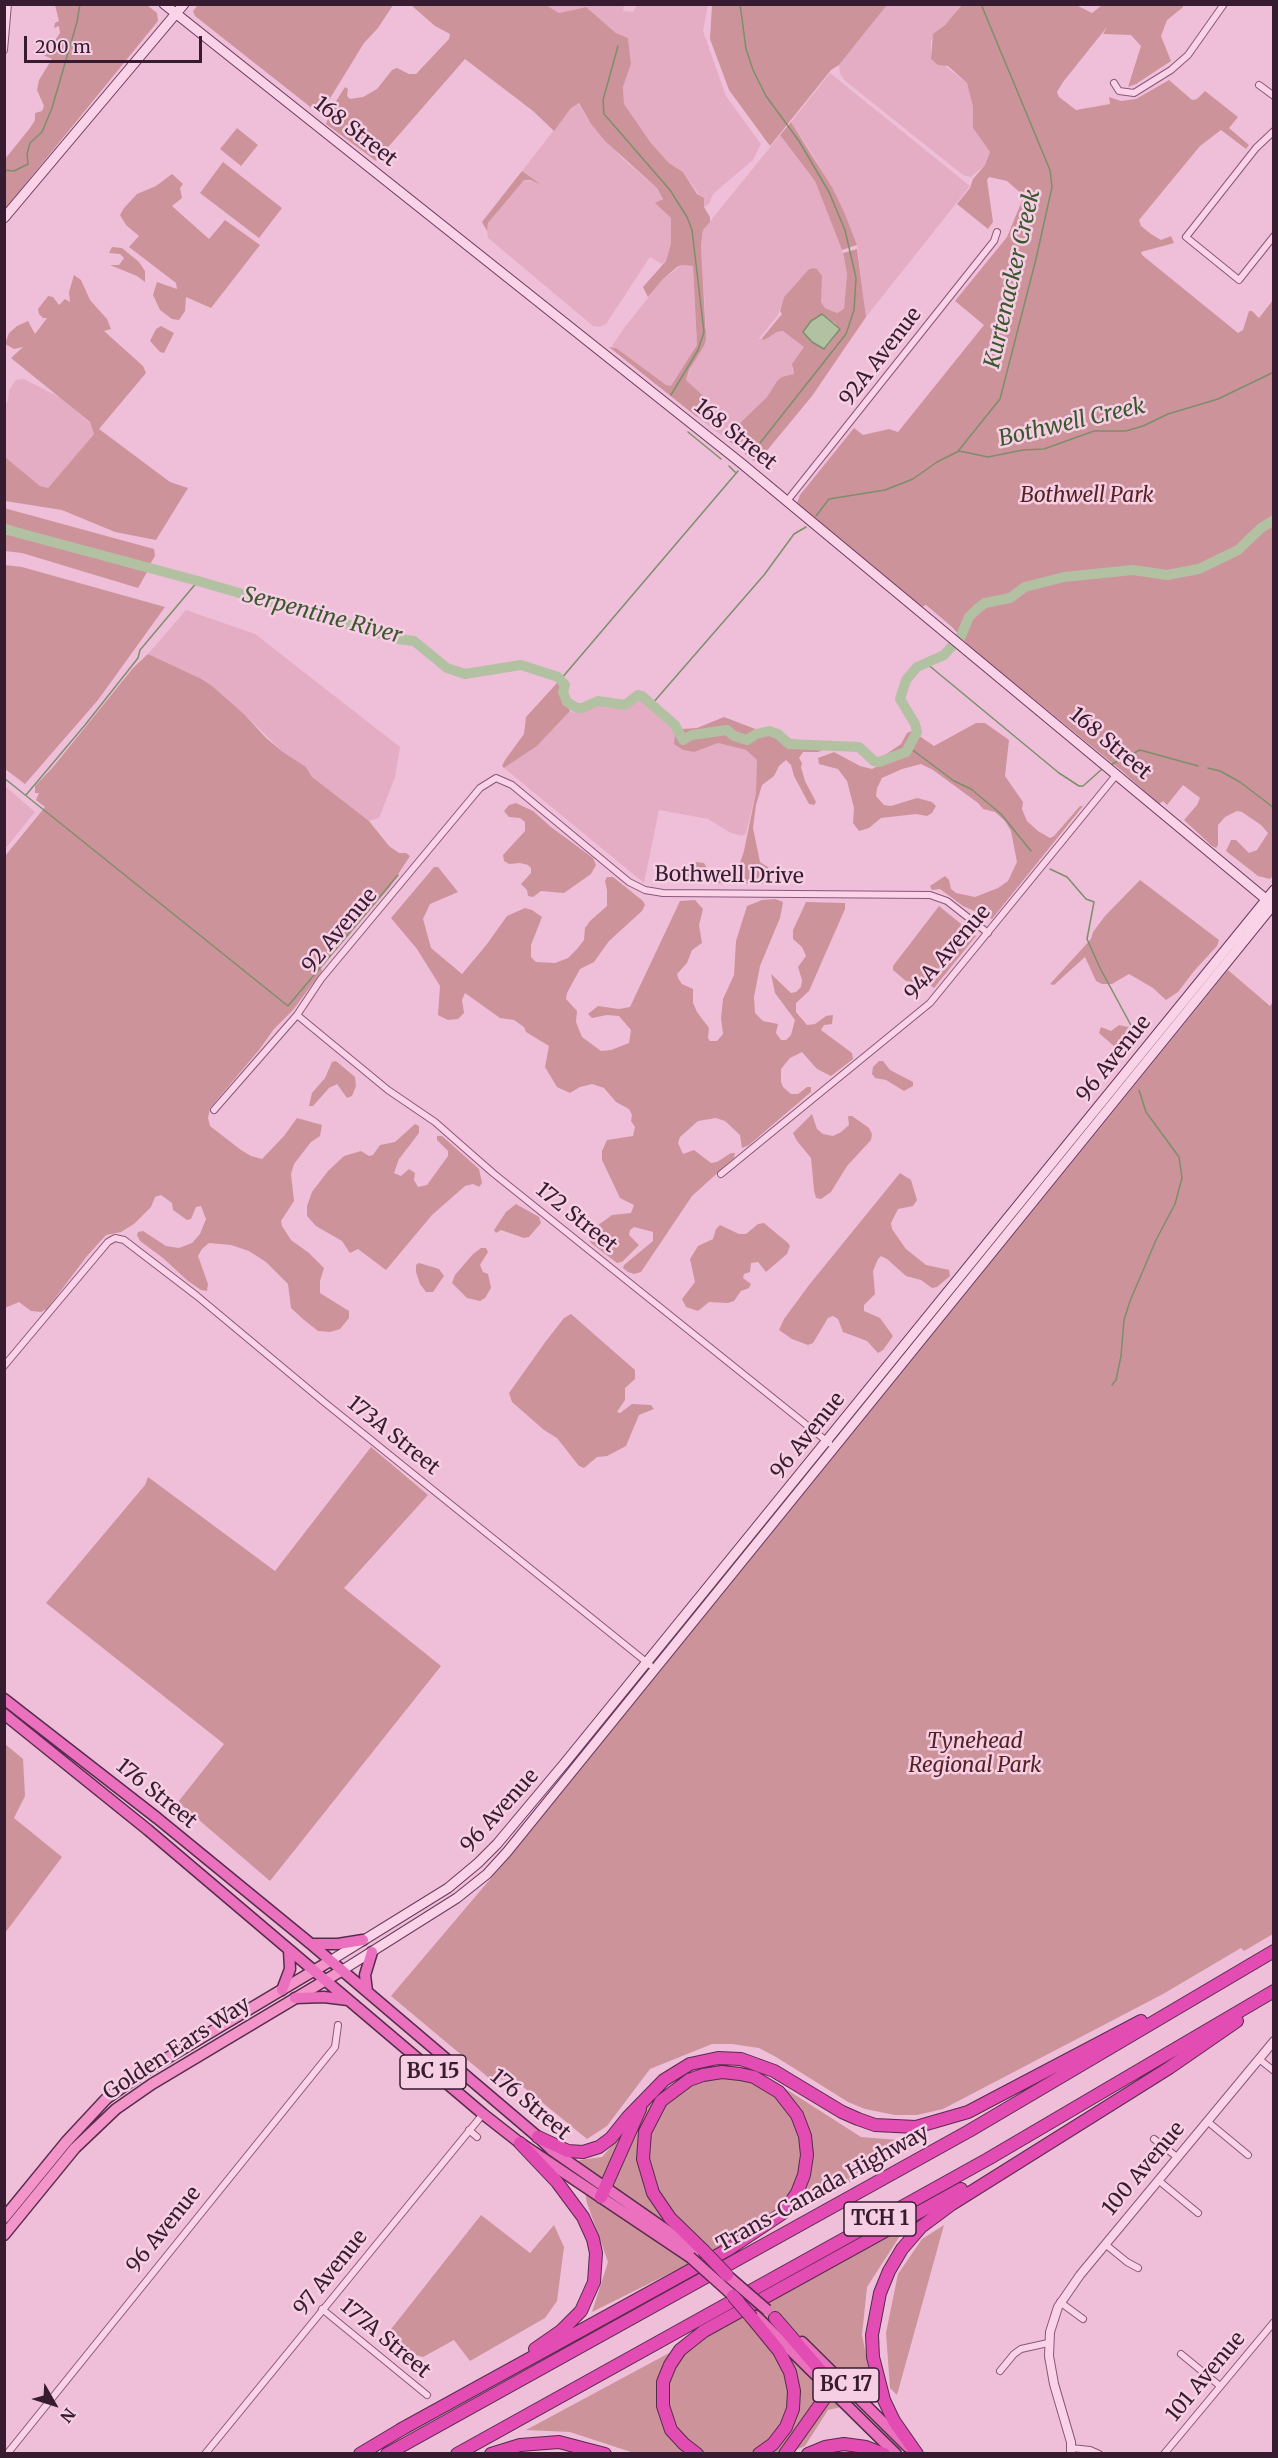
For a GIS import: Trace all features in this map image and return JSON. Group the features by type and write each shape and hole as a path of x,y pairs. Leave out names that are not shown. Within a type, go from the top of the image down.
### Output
{"highway":[{"name":"176 Street","path":"4,1699 157,1818 311,1944 603,2193"},
{"name":"176 Street","path":"4,1714 148,1830 483,2114 520,2143 697,2253 734,2296"},
{"path":"311,1944 338,1944 363,1940"},
{"path":"282,1990 290,1970 290,1950"},
{"name":"Trans-Canada Highway","path":"387,2454 969,2131 1274,1951"},
{"path":"367,1992 364,1975 372,1952"},
{"path":"538,2136 568,2151 583,2152 599,2147 612,2138 650,2092 664,2080 690,2064 718,2058 741,2059 774,2070 842,2112 858,2119 890,2127 923,2126 968,2112 1136,2023 1223,1981"},
{"name":"TCH 1","path":"457,2454 988,2159 1274,1991"},
{"path":"295,1998 321,1997 348,2000"},
{"path":"697,2454 677,2438 671,2430 661,2398 663,2382 670,2365 688,2342 1074,2125 1169,2068 1274,1997"},
{"path":"400,2430 729,2249 783,2213 797,2193 804,2175 807,2155 806,2136 797,2115 779,2092 754,2077 722,2072 689,2080 661,2101 645,2132 643,2159 653,2193 697,2253 727,2275 763,2316 826,2377 828,2387 824,2399 784,2454"},
{"path":"603,2193 637,2114 650,2092"},
{"path":"916,2454 889,2411 875,2372 872,2334 874,2316 889,2271 913,2235 936,2215 1074,2125"},
{"path":"360,2454 561,2331 581,2311 589,2296 594,2282 596,2253 589,2228 569,2196 520,2143"},
{"path":"734,2296 763,2316 790,2372 794,2391 793,2409 786,2427 773,2444 759,2454"},
{"name":"BC 17","path":"763,2316 816,2355 916,2454"},
{"name":"BC 17","path":"763,2316 828,2387 896,2454"},
{"path":"491,2454 520,2445 559,2442 605,2454"},
{"path":"807,2454 825,2446 844,2444 866,2446 884,2454"}],"main road":[{"name":"168 Street","path":"164,4 788,501 1272,903"},
{"path":"4,218 184,4"},
{"name":"96 Avenue","path":"330,1961 448,1888 487,1856 830,1444 1272,903 1274,890"},
{"name":"96 Avenue","path":"341,1971 457,1898 487,1874 655,1669 830,1444"},
{"name":"Golden Ears Way","path":"4,2218 81,2125 106,2099 144,2072 330,1961"},
{"name":"Golden Ears Way","path":"4,2235 75,2148 116,2109 152,2084 341,1971"}],"street":[{"path":"4,50 8,4"},
{"path":"1114,83 1119,91 1134,93 1170,70 1188,55 1224,4"},
{"path":"1259,85 1274,96"},
{"path":"1274,131 1256,148 1186,237 1239,280 1274,236"},
{"name":"92A Avenue","path":"788,501 994,241 997,232"},
{"name":"94A Avenue","path":"722,1174 926,1007 1117,774"},
{"name":"Bothwell Drive","path":"496,778 512,785 629,882 645,891 930,896 947,901 988,933"},
{"name":"92 Avenue","path":"214,1110 297,1015 315,988 480,788 496,778"},
{"name":"172 Street","path":"297,1015 378,1082 435,1122 493,1173 830,1444"},
{"name":"173A Street","path":"4,1366 108,1242 115,1238 124,1240 655,1669"},
{"name":"96 Avenue","path":"7,2454 335,2047 338,2025"},
{"name":"100 Avenue","path":"1048,2343 1060,2302 1105,2244 1274,2041"},
{"path":"1258,2059 1274,2071"},
{"name":"97 Avenue","path":"206,2454 322,2308 483,2114"},
{"path":"1207,2121 1248,2155"},
{"path":"469,2130 477,2137"},
{"path":"1154,2139 1177,2157"},
{"path":"1158,2180 1198,2213"},
{"path":"1105,2244 1138,2268"},
{"path":"1060,2302 1083,2319"},
{"name":"177A Street","path":"322,2308 427,2395"},
{"name":"101 Avenue","path":"1164,2454 1274,2322"},
{"path":"1000,2371 1021,2349 1048,2343 1054,2384 1066,2422 1071,2451 1090,2450 1099,2454"},
{"path":"1182,2354 1220,2386"}],"shaded area":[{"path":"546,5 624,5 623,11 633,12 637,5 708,5 703,31 726,96 761,144 753,160 713,194 709,204 704,207 700,196 683,172 669,163 651,143 624,104 623,87 631,64 628,38 616,33 586,7 559,13"},
{"path":"887,5 962,5 936,32 931,41 931,55 967,83 973,107 973,128 990,152 985,165 971,177 963,175 844,80 840,74 839,65"},
{"path":"830,73 970,186 866,317 857,245 845,214 813,155 791,122"},
{"path":"578,103 591,124 622,158 657,188 666,213 671,218 671,243 666,261 662,264 650,257 606,324 599,327 593,326 488,238 487,231 488,223 519,185 524,180 535,182 522,171 571,108"},
{"path":"780,135 815,181 842,250 847,274 844,310 837,313 825,308 821,302 821,276 808,270 784,297 778,315 758,340 783,331 799,341 804,350 792,368 794,374 777,381 767,397 740,423 729,441 697,417 709,401 686,380 706,328 701,245 703,230"},
{"path":"682,265 693,266 697,345 676,381 671,386 666,386 612,346 663,279"},
{"path":"822,314 840,329 824,349 812,342 803,332 811,321"},
{"path":"24,379 61,398 90,423 94,434 48,488 40,486 5,457 5,406 9,390 16,380"},
{"path":"186,610 255,634 400,747 395,777 379,818 369,821 323,786 312,777 306,767 283,752 203,679 148,654"},
{"path":"641,698 666,720 675,734 674,744 718,743 746,750 757,760 756,792 746,833 742,836 731,833 708,819 659,810 644,883 504,768 537,746 570,711 574,713 597,705 607,708 612,704 622,706"},
{"path":"5,786 35,812 5,849"}],"green space":[{"path":"199,4 393,5 378,28 364,43 329,100 318,113 195,16 193,11"},
{"path":"712,4 887,5 770,146 729,90 710,39"},
{"path":"55,5 147,5 157,13 158,21 5,209 5,159 30,128 35,120 35,113 42,111 44,106 37,90 39,80 52,59 41,54 55,53 54,42 60,33 59,26 54,28 55,23 59,21"},
{"path":"411,5 546,5 559,13 586,7 616,33 628,38 631,64 623,87 624,104 651,143 669,163 683,172 697,194 704,198 704,207 710,217 710,222 703,230 701,245 706,339 686,380 709,401 697,417 609,347 616,348 666,385 671,386 697,345 693,266 677,267 648,297 643,287 666,261 671,243 671,218 655,203 663,199 657,188 605,141 591,124 579,103 571,108 554,131 533,111 465,59 376,161 326,124 331,109 345,87 348,89 347,96 350,99 363,97 377,89 392,70 397,68 409,74 416,74 449,39 450,34 435,26"},
{"name":"Bothwell Park","path":"962,5 1076,5 1092,13 1102,5 1184,5 1167,20 1161,36 1171,61 1128,87 1141,46 1131,35 1103,34 1107,27 1063,82 1057,92 1059,97 1076,110 1110,104 1109,97 1121,101 1136,99 1169,80 1192,100 1197,99 1205,91 1238,117 1229,128 1249,145 1246,149 1221,130 1200,146 1139,220 1141,226 1151,234 1161,240 1171,236 1174,243 1141,252 1142,255 1238,333 1243,330 1249,311 1259,318 1273,300 1273,876 1270,879 1258,876 1226,851 1231,840 1236,840 1249,853 1257,850 1268,833 1261,825 1237,811 1225,817 1218,825 1218,845 1216,848 1212,846 1184,820 1200,798 1183,785 1167,805 1163,801 1159,804 970,647 952,627 926,605 922,607 797,503 800,495 854,428 863,435 889,429 898,432 984,325 955,301 1007,237 1024,196 1007,181 989,177 987,180 993,222 988,229 957,204 985,165 990,152 973,128 973,107 967,83 948,66 938,65 931,59 933,34 945,25"},
{"path":"791,122 833,189 857,245 842,250 815,181 780,135"},
{"path":"237,128 258,145 241,166 220,149"},
{"path":"223,162 282,208 259,238 200,193"},
{"path":"522,171 540,184 524,180 488,223 487,231 482,222"},
{"path":"172,174 183,184 180,188 182,198 172,206 209,239 225,220 260,245 211,308 186,297 185,311 179,320 172,319 160,310 153,295 157,282 177,289 176,283 129,247 139,236 126,225 120,215 137,194 156,186"},
{"path":"112,247 122,248 139,262 145,271 145,282 137,276 110,265 119,265 124,258 120,254 109,253"},
{"path":"857,249 866,317 812,396 760,459 754,461 729,441 740,423 767,397 777,381 794,374 792,364 804,347 783,331 762,340 763,337 782,314 780,311 784,297 808,270 813,268 817,269 822,276 821,302 825,308 837,313 844,309 847,274 843,253","holes":["822,314 836,324 838,332 827,347 816,317"]},
{"path":"74,275 81,280 90,300 107,319 111,329 104,331 143,366 146,373 99,429 170,482 188,488 156,540 115,532 62,510 5,501 5,457 40,486 48,488 94,434 90,422 11,358 23,347 14,349 5,344 9,333 28,321 35,334 47,318 39,314 38,309 48,296 53,297 59,305 65,299 70,302 69,292"},
{"path":"161,326 174,333 164,353 160,352 150,341 156,329"},
{"path":"4,508 154,549 155,556 150,564 124,560 5,524"},
{"path":"5,533 147,572 138,588 22,553 5,551"},
{"path":"5,565 22,567 165,607 98,700 25,784 5,769"},
{"path":"148,654 212,686 244,714 266,738 306,767 312,777 369,821 389,846 399,853 406,853 410,856 389,888 321,968 322,971 293,1010 274,1029 210,1108 208,1118 210,1126 241,1150 262,1159 297,1118 322,1125 320,1136 311,1142 294,1164 291,1174 294,1201 281,1221 291,1240 324,1268 320,1281 320,1293 349,1311 349,1318 340,1329 330,1332 318,1331 291,1308 288,1284 266,1262 249,1251 231,1245 209,1243 198,1256 208,1284 207,1291 201,1290 188,1281 140,1241 137,1235 138,1232 143,1231 166,1246 179,1248 192,1243 200,1234 206,1219 201,1206 196,1207 191,1219 187,1220 173,1210 172,1203 161,1195 155,1197 151,1207 134,1224 121,1232 106,1235 47,1309 41,1312 31,1311 19,1302 5,1308 5,856 45,807 36,800 39,793 35,793 35,786 133,668"},
{"path":"557,683 560,684 560,692 570,711 537,746 504,768 502,766 505,760 524,734 526,717"},
{"path":"724,717 771,735 802,741 822,741 826,745 825,749 818,752 803,752 799,758 805,781 816,802 814,805 809,804 794,776 791,765 786,760 779,766 774,776 762,785 753,828 760,862 768,867 771,878 768,884 686,881 684,872 686,867 696,862 704,863 711,875 732,875 737,872 744,851 756,792 757,760 746,750 718,743 694,752 683,750 674,744 675,734 682,729 697,728"},
{"path":"976,723 985,723 1009,740 1005,776 1023,802 1022,809 1027,821 1038,831 1050,838 1054,836 1080,806 1083,806 992,919 963,906 940,889 932,890 930,886 945,876 949,880 951,889 956,893 975,897 998,888 1008,881 1017,862 1011,831 1005,821 995,812 983,809 933,770 921,764 882,778 876,796 884,805 891,806 917,798 932,802 936,806 932,813 927,816 916,814 881,818 869,828 859,831 853,823 854,808 847,781 838,769 819,764 818,758 834,752 860,766 872,769 880,765 885,755 901,744 907,733 912,731 934,746"},
{"path":"516,803 533,811 593,858 596,865 591,874 564,893 541,891 533,897 528,896 527,890 521,884 531,873 531,868 520,863 509,864 504,861 503,855 525,831 525,822 520,818 509,817 504,811 509,805"},
{"path":"434,867 438,867 458,892 430,904 423,919 431,948 462,974 507,916 525,908 542,917 531,945 531,957 536,962 555,963 568,958 577,949 584,940 585,928 607,906 605,881 607,877 613,877 643,901 645,905 642,911 609,941 594,962 580,969 567,993 566,999 577,1011 576,1022 582,1037 601,1051 629,1043 631,1030 619,1016 607,1015 592,1018 588,1014 598,1006 619,1009 630,1007 680,901 695,900 703,909 699,925 702,943 692,950 687,963 677,974 682,984 693,989 693,1003 709,1028 710,1041 717,1041 723,1034 721,1018 723,999 734,975 736,941 747,906 762,900 775,899 783,902 780,918 760,966 754,997 755,1013 763,1021 778,1024 776,1033 781,1040 786,1040 791,1035 795,1020 775,993 771,974 791,993 796,992 801,987 802,980 798,967 806,956 802,947 793,939 793,930 806,902 845,903 845,909 809,991 796,1003 796,1012 807,1025 815,1024 826,1016 833,1015 832,1024 824,1025 821,1030 852,1053 853,1059 831,1076 817,1069 802,1052 790,1058 781,1069 783,1087 791,1094 798,1094 807,1087 811,1087 811,1092 749,1145 742,1148 740,1135 725,1121 716,1118 698,1121 680,1137 678,1143 683,1154 694,1150 711,1163 731,1153 735,1153 734,1158 692,1196 641,1272 634,1274 628,1272 623,1268 624,1265 653,1241 653,1232 634,1227 630,1230 629,1235 639,1245 622,1262 617,1263 591,1243 586,1234 612,1215 631,1213 634,1205 620,1198 602,1160 602,1151 607,1140 633,1136 635,1127 631,1121 632,1115 629,1109 616,1102 604,1088 592,1084 570,1093 557,1087 545,1067 549,1046 526,1032 524,1027 514,1020 500,1018 465,993 462,1000 464,1013 458,1019 448,1020 438,1015 440,986 417,949 391,918"},
{"path":"1140,880 1219,940 1217,946 1178,992 1166,1000 1153,988 1129,974 1112,984 1102,984 1096,981 1085,957 1054,985 1050,984 1091,939 1093,932 1105,916"},
{"path":"939,906 976,936 934,988 920,978 913,982 906,981 893,970 893,966"},
{"name":"Tynehead Regional Park","path":"1228,970 1270,1006 1273,1002 1273,1934 1244,1951 1241,1948 1163,1994 943,2109 917,2115 895,2115 865,2109 848,2102 759,2048 712,2044 650,2069 607,2126 587,2139 516,2081 489,2078 391,1996 520,1844"},
{"path":"1119,1025 1128,1027 1133,1035 1127,1052 1116,1048 1099,1033 1101,1027 1111,1031"},
{"path":"336,1061 355,1077 356,1086 352,1096 347,1098 337,1084 329,1088 313,1106 309,1106 312,1093 325,1078 332,1062"},
{"path":"879,1061 883,1061 890,1070 913,1082 913,1086 904,1091 886,1080 875,1078 872,1074 873,1067"},
{"path":"812,1114 817,1129 823,1134 833,1136 841,1132 849,1125 848,1116 852,1116 869,1128 872,1134 871,1140 847,1166 831,1192 821,1199 816,1198 814,1190 811,1158 793,1133"},
{"path":"415,1124 419,1126 419,1133 399,1159 394,1173 401,1176 409,1169 415,1173 414,1180 418,1187 427,1185 448,1156 448,1151 437,1140 437,1136 442,1136 479,1169 482,1183 479,1187 473,1184 465,1186 432,1215 386,1270 358,1249 350,1253 342,1241 316,1226 307,1216 307,1206 312,1192 328,1171 344,1156 361,1151 369,1156 373,1155 380,1145 395,1142"},
{"path":"900,1173 911,1180 917,1200 913,1206 898,1209 891,1223 892,1229 906,1249 926,1265 949,1270 950,1276 937,1287 932,1288 921,1280 906,1276 887,1259 881,1256 878,1259 873,1271 875,1294 864,1305 864,1311 880,1318 893,1336 878,1353 867,1341 843,1332 838,1319 833,1316 828,1318 813,1343 808,1345 792,1339 779,1330 784,1319 809,1285"},
{"path":"516,1204 539,1217 541,1223 529,1237 524,1238 501,1230 496,1233 494,1230 506,1212"},
{"path":"764,1223 788,1243 790,1246 787,1254 766,1272 758,1262 751,1263 750,1272 744,1274 743,1278 751,1284 749,1288 741,1291 734,1301 709,1302 698,1311 686,1307 682,1299 695,1282 690,1259 698,1246 713,1239 720,1225 739,1234 746,1234 758,1224"},
{"path":"481,1248 486,1248 488,1252 480,1265 483,1272 488,1274 491,1288 485,1298 480,1301 467,1298 452,1283 455,1275"},
{"path":"419,1263 439,1269 444,1276 433,1292 426,1292 420,1284 416,1272 416,1265"},
{"path":"571,1314 635,1370 635,1379 625,1388 625,1400 617,1412 620,1413 632,1404 651,1405 654,1409 639,1415 626,1446 607,1456 597,1457 584,1468 579,1466 557,1438 544,1430 512,1402 509,1393 564,1318"},
{"path":"371,1447 428,1495 344,1588 441,1666 270,1881 178,1802 224,1744 46,1603 145,1485 148,1477 275,1571"},
{"path":"5,1744 23,1759 25,1796 14,1818 62,1857 5,1933"},
{"path":"750,2066 861,2137 923,2142 817,2200 592,2312 608,2262 587,2203 579,2160 602,2157 649,2104 694,2068"},
{"path":"481,2215 530,2253 554,2225 564,2247 557,2301 545,2318 470,2361 454,2340 423,2357 408,2353 388,2333"},
{"path":"907,2225 867,2287 862,2335 875,2399 828,2410 805,2446 786,2454 634,2453 570,2432 526,2430"},
{"path":"944,2225 897,2395 890,2388 886,2333 898,2274 922,2239"}],"waterway":[{"path":"4,170 14,171 28,164 27,154 30,143 42,132 52,108 80,4"},
{"path":"740,4 746,49 753,70 766,96 799,141 829,192 845,230 856,278 854,310 846,334 749,457"},
{"name":"Kurtenacker Creek","path":"959,450 1000,399 1052,187 1050,170 981,4"},
{"path":"618,46 603,100 604,114 670,190 687,217 692,230 704,332 698,350 671,395"},
{"name":"Bothwell Creek","path":"816,516 829,499 885,490 913,479 937,462 959,451 988,457 1023,450 1044,449 1094,431 1126,431 1168,414 1218,399 1274,372"},
{"path":"688,432 721,459"},
{"path":"729,466 735,472"},
{"path":"561,679 738,471"},
{"name":"Serpentine River","path":"961,636 969,617 977,609 985,603 1010,598 1025,587 1064,577 1133,570 1167,575 1199,569 1238,550 1261,528 1274,520"},
{"name":"Bothwell Creek","path":"652,704 764,575 794,534 806,527"},
{"name":"Serpentine River","path":"4,529 198,581 398,639 414,641 447,668 465,674 521,665 558,677 565,685 563,692 567,702 577,708 598,701 625,705 638,695 642,696 675,725 683,740 692,735 727,730 734,736 747,740 756,734 769,731 778,734 789,744 859,747 874,761 879,762 906,752 917,732 915,724 900,699 906,680 917,667 944,655 952,646"},
{"path":"26,795 85,725 138,658 140,650 198,581"},
{"path":"926,663 1059,773 1079,786 1083,786 1101,770"},
{"path":"910,748 954,781 971,789 1001,814 1031,851"},
{"path":"1112,764 1140,750 1198,766"},
{"path":"1208,768 1220,771 1240,782 1274,808"},
{"path":"4,778 288,1006 398,875"},
{"path":"1050,869 1067,877 1086,899 1094,902 1087,939 1133,1029 1137,1043"},
{"path":"1112,1385 1116,1380 1124,1320 1130,1301 1156,1240 1175,1204 1182,1178 1179,1157 1146,1112 1139,1090"}]}
